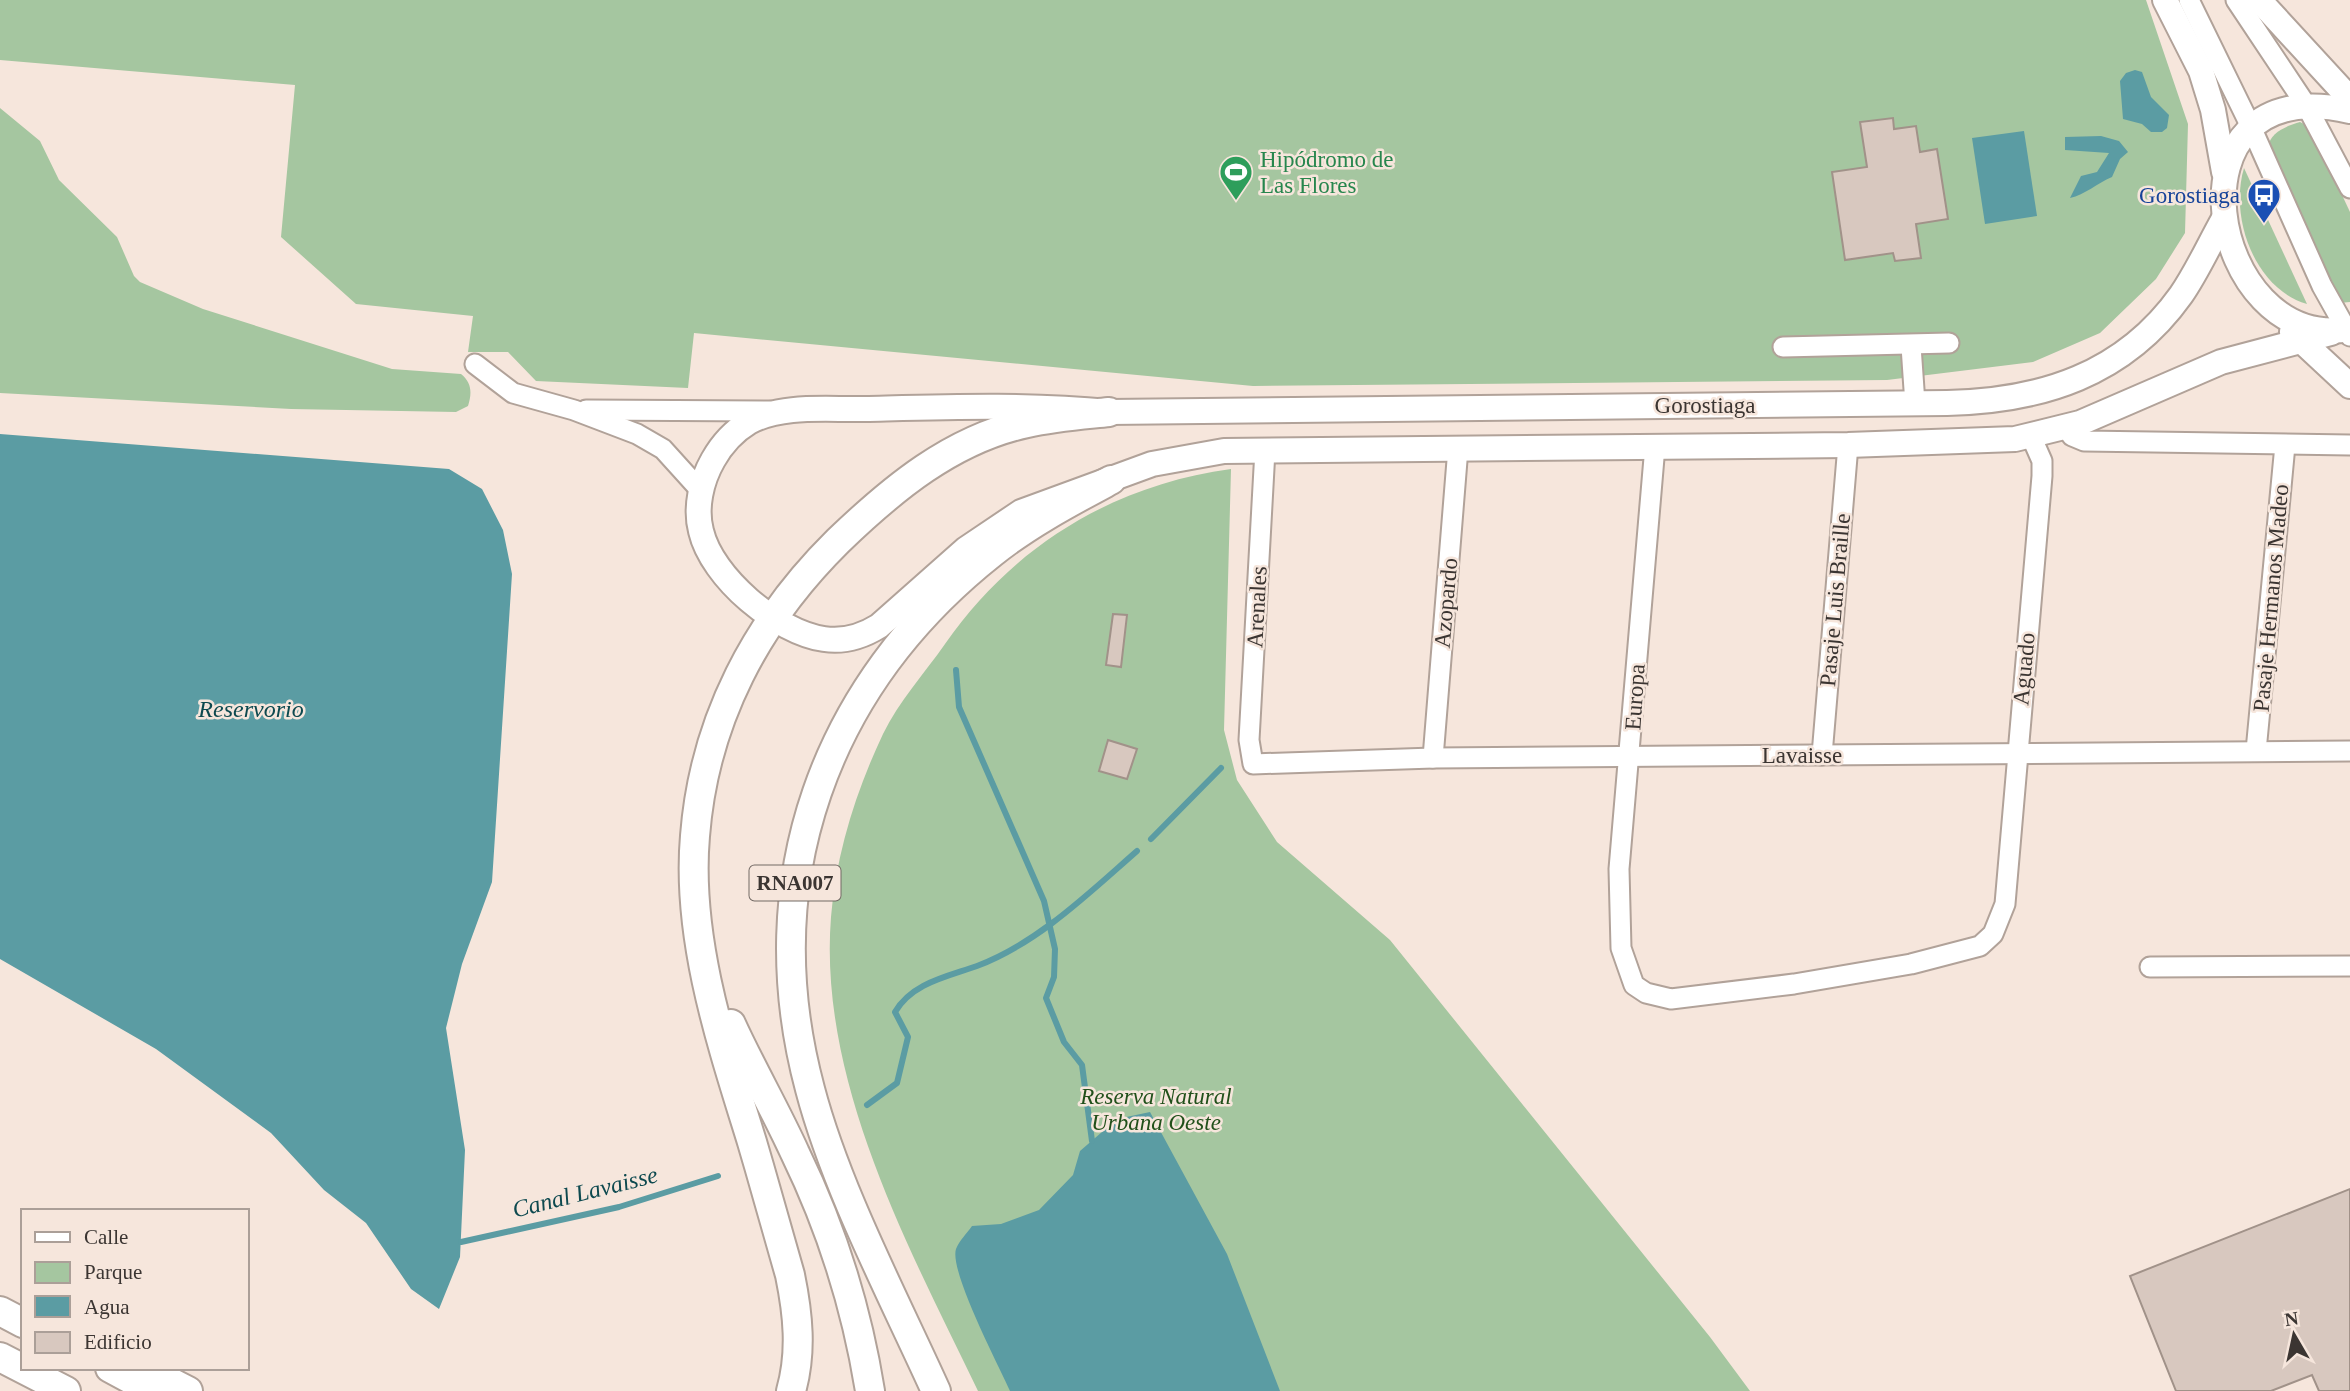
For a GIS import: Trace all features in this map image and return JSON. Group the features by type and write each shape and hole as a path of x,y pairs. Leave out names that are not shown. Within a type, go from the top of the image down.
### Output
{"highway":[{"path":"791,1391 799,1349 798,1312 790,1275 733,1085 699,933 694,863 699,802 732,689 747,654 771,617 824,555 862,517 948,452 973,440 1025,423 1109,412"},
{"name":"RNA007","path":"936,1391 830,1150 809,1088 793,983 791,927 796,867 813,801 835,748 862,695 893,649 943,596 994,551 1052,512 1111,480"},
{"path":"707,974 810,1188 855,1318 870,1391"},
{"path":"0,1294 21,1305"},
{"path":"0,1311 21,1322"},
{"path":"0,1357 21,1368"},
{"path":"25,1370 66,1391"},
{"path":"114,1370 153,1391"},
{"path":"147,1370 188,1391"}],"main road":[{"path":"2165,0 2201,72 2213,110 2224,172"},
{"path":"2259,0 2350,99"},
{"name":"Gorostiaga","path":"2350,111 2306,105 2271,114 2252,130 2235,150 2224,172 2223,220 2232,248 2249,278 2301,343 2350,386"},
{"name":"Gorostiaga","path":"2223,220 2182,293 2156,324 2123,354 2062,387 2022,397 1987,402 1915,404 1109,412 1019,405 788,411 750,421 732,435 708,470 698,511 707,549 741,593 771,617 808,635 844,639 866,634 879,626 966,549 1021,512 1176,458 1224,451 1849,445 1973,442 2031,436 2066,427 2221,362 2345,332"},
{"path":"2281,317 2345,332"},
{"path":"1706,405 1706,446"}],"street":[{"path":"2189,0 2345,332"},
{"path":"2236,0 2306,105 2350,188"},
{"path":"1783,346 1911,346 1949,343"},
{"path":"1911,346 1915,404"},
{"path":"475,364 513,393 574,410 636,434 663,449 701,491"},
{"path":"574,410 788,411"},
{"path":"2066,427 2073,436 2084,441 2350,445"},
{"name":"Aguado","path":"2006,904 2016,755 2042,476 2042,461 2031,436"},
{"name":"Pasaje Luis Braille","path":"1822,755 1849,445"},
{"name":"Pasaje Hermanos Madeo","path":"2256,751 2285,445"},
{"name":"Europa","path":"1655,446 1631,757 1619,869 1621,948 1633,985 1646,993 1671,999 1794,984 1911,964 1980,946 1993,934 2006,904"},
{"name":"Azopardo","path":"1433,758 1458,448"},
{"name":"Arenales","path":"1254,764 1249,740 1265,450"},
{"name":"Lavaisse","path":"1254,764 1433,758 2350,751"},
{"path":"2150,967 2350,966"}],"green space":[{"name":"Hipódromo de Las Flores","path":"0,0 2146,0 2188,124 2185,233 2156,279 2100,333 2033,362 1887,380 1253,386 694,333 688,388 536,381 508,352 468,352 473,316 356,304 281,237 295,85 0,60"},
{"path":"0,108 40,141 59,180 117,237 134,276 140,282 203,309 392,369 461,374 470,388 468,406 456,412 291,409 0,393"},
{"path":"2300,122 2310,127 2350,212 2350,302 2339,303 2268,147 2272,137"},
{"path":"2244,168 2307,304 2289,296 2273,283 2260,268 2250,249 2240,208"},
{"name":"Reserva Natural Urbana Oeste","path":"1231,469 1224,730 1237,780 1277,842 1390,940 1710,1337 1750,1391 978,1391 924,1280 874,1162 854,1101 839,1040 831,979 831,917 837,870 849,823 873,756 896,710 972,609 1002,578 1034,550 1069,526 1107,506 1146,489"}],"water":[{"path":"2135,70 2142,72 2151,97 2169,115 2167,128 2162,132 2151,132 2142,124 2123,119 2120,81 2126,73"},
{"path":"2024,131 2037,216 1985,224 1972,138"},
{"path":"2101,136 2119,141 2128,152 2120,159 2112,177 2070,198 2081,176 2097,172 2109,153 2065,150 2065,137"},
{"name":"Reservorio","path":"0,434 449,469 482,489 503,530 512,574 492,882 462,964 446,1028 465,1150 460,1257 439,1309 411,1289 366,1223 324,1190 271,1133 156,1049 0,959"},
{"path":"1150,1112 1227,1254 1280,1391 1010,1391 967,1297 956,1260 957,1246 972,1226 1001,1224 1039,1210 1073,1175 1080,1151 1117,1119"}],"building":[{"path":"1893,118 1894,129 1916,126 1920,152 1937,149 1948,219 1916,224 1921,258 1895,261 1893,253 1845,260 1832,172 1867,167 1860,122"},
{"path":"1113,614 1127,615 1121,667 1106,665"},
{"path":"1108,740 1137,749 1127,779 1099,771"},
{"path":"2350,1189 2350,1391 2319,1391 2312,1375 2271,1391 2176,1391 2130,1276"}],"waterway":[{"path":"956,670 959,707 1044,901 1055,949 1054,977 1046,998 1064,1042 1082,1065 1092,1141"},
{"name":"Canal Lavaisse","path":"1151,839 1221,768"},
{"name":"Canal Lavaisse","path":"867,1105 897,1083 908,1037 895,1012 902,1002 931,982 999,956 1042,931 1137,851"},
{"name":"Canal Lavaisse","path":"461,1242 619,1207 718,1176"}],"place":[{"name":"Hipódromo de Las Flores","path":"1236,202"},
{"name":"Gorostiaga","path":"2264,225"}]}
